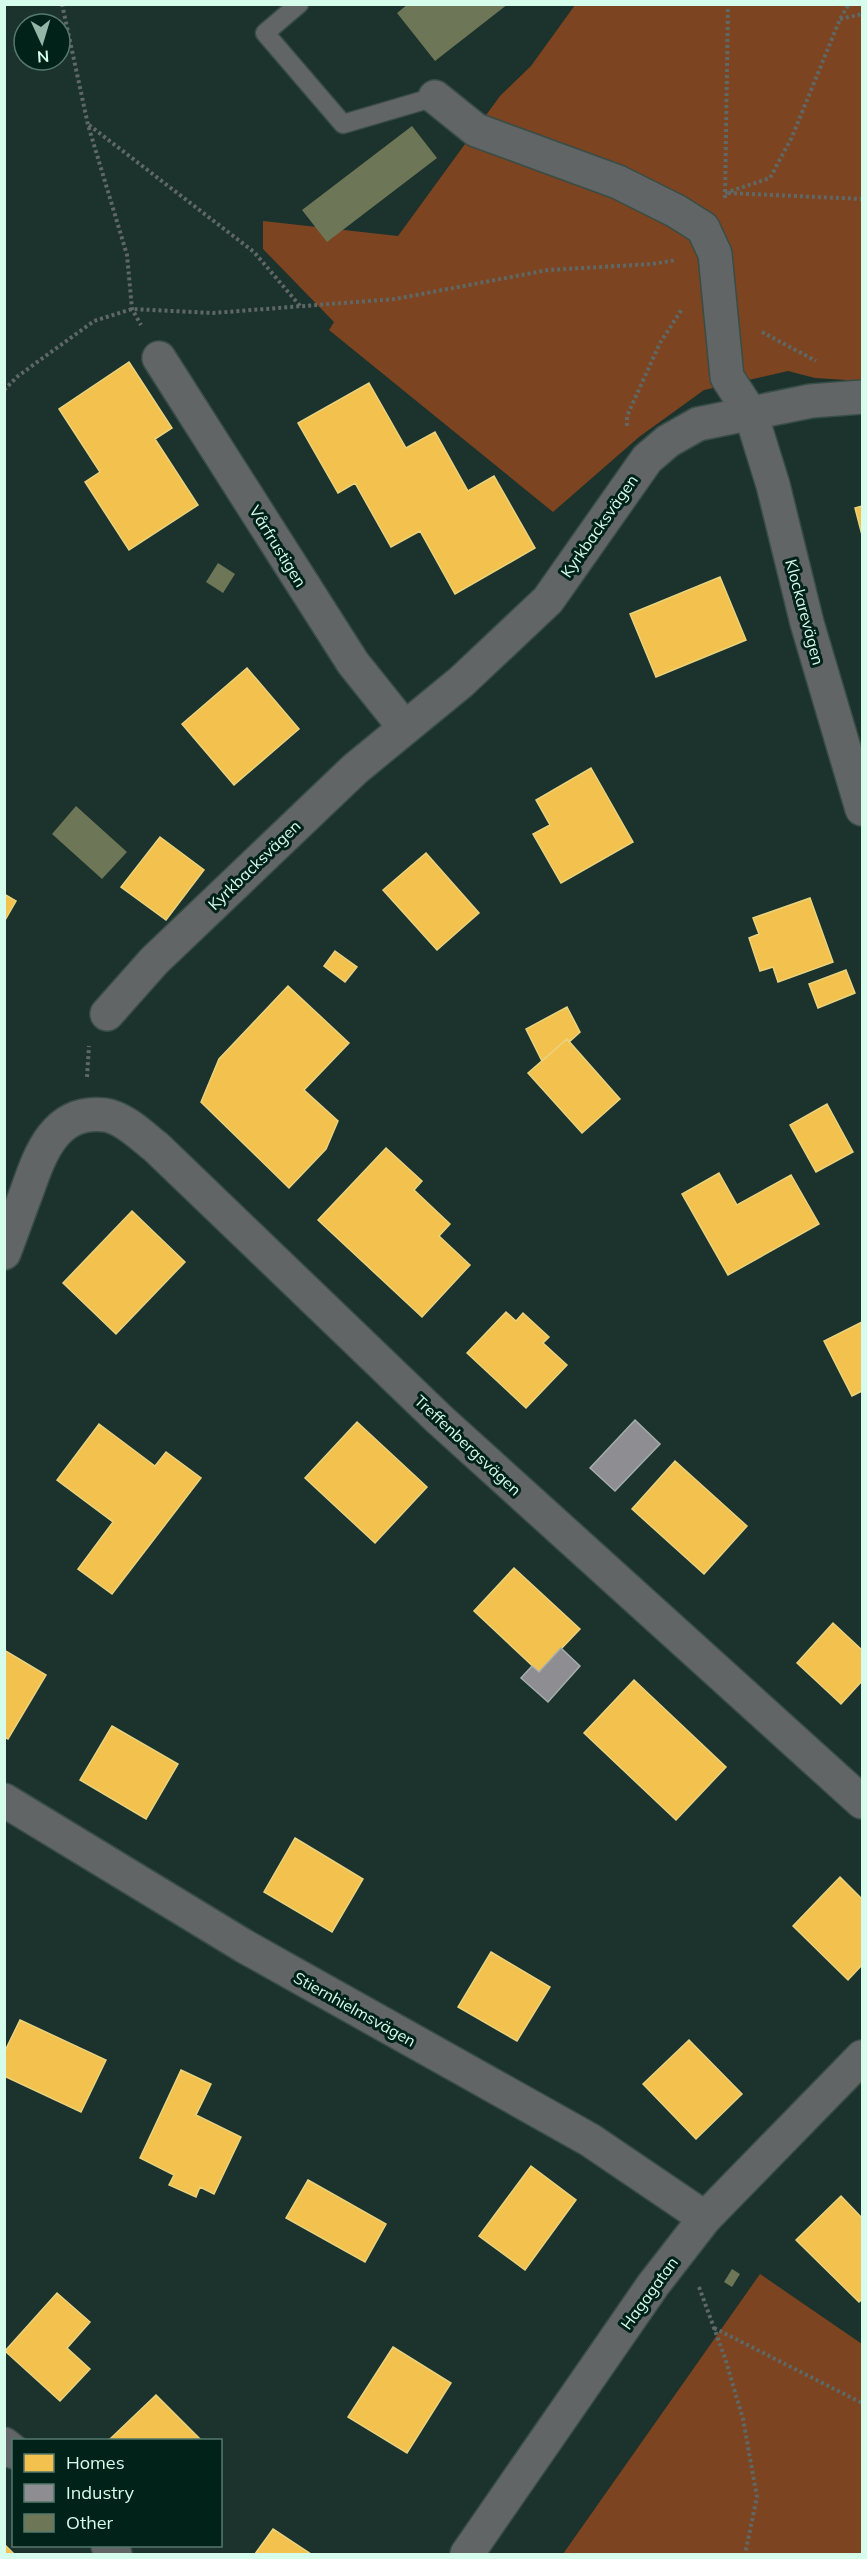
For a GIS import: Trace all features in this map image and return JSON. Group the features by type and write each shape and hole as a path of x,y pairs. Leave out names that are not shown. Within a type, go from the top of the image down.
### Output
{"street":[{"path":"435,97 476,130 618,182 676,211 703,228 715,254 727,377 751,414"},
{"name":"Vårfrustigen","path":"159,357 352,663 405,728"},
{"name":"Kyrkbacksvägen","path":"107,1014 154,961 355,769 461,682 548,600 647,459 668,441 698,424 811,401 862,397"},
{"name":"Klockarevägen","path":"751,414 773,485 807,624 862,809"},
{"name":"Treffenbergsvägen","path":"75,1120 106,1115 129,1126 156,1148 439,1419 862,1802"},
{"path":"4,1252 41,1152 52,1135 75,1120"},
{"name":"Stiernhielmsvägen","path":"4,1800 244,1946 590,2140 705,2218"},
{"name":"Hagagatan","path":"467,2554 653,2285 705,2218 862,2057"}],"lane":[{"path":"299,4 265,33 343,124 435,97"}],"path":[{"path":"62,4 88,125 127,255 132,309 159,357"},
{"path":"4,390 18,376 94,321 132,309 213,313 395,299 548,270 652,264 715,254 724,219 728,4"},
{"path":"725,193 770,178 792,137 840,19 849,4"},
{"path":"840,19 862,14"},
{"path":"88,125 254,252 302,307"},
{"path":"725,193 862,199"},
{"path":"630,483 627,416 660,343 685,304"},
{"path":"720,311 825,366 862,397"},
{"path":"75,1120 89,1044 107,1014"},
{"path":"697,2281 743,2419 757,2498 745,2554"},
{"path":"714,2328 862,2403"}],"shaded area":[{"path":"575,5 862,5 862,381 815,378 788,371 704,390 639,437 553,512 329,330 334,322 263,249 263,221 398,236 500,96 531,66"},
{"path":"760,2274 862,2344 862,2554 563,2554"}],"building: Homes":[{"path":"129,362 172,428 155,439 198,505 129,550 85,482 100,472 59,409"},
{"path":"369,383 406,448 435,432 468,491 494,476 535,548 455,594 420,531 391,547 355,483 338,493 298,423"},
{"path":"862,506 862,535 855,508"},
{"path":"720,577 746,640 656,677 630,614"},
{"path":"247,668 299,729 234,785 182,724"},
{"path":"591,768 633,842 561,883 533,834 550,825 536,800"},
{"path":"160,837 204,870 166,920 121,887"},
{"path":"426,853 479,913 437,950 383,890"},
{"path":"4,894 16,901 4,922"},
{"path":"810,898 833,962 778,982 773,967 760,971 749,938 759,934 753,918"},
{"path":"335,951 357,967 345,982 324,966"},
{"path":"846,970 855,993 818,1008 809,984"},
{"path":"288,986 349,1043 304,1090 338,1121 326,1149 289,1188 201,1102 219,1059"},
{"path":"567,1007 580,1032 569,1042 567,1039 542,1061 526,1029"},
{"path":"567,1039 620,1099 582,1133 528,1073"},
{"path":"827,1104 853,1152 816,1172 790,1125"},
{"path":"386,1148 422,1181 414,1190 450,1224 439,1236 470,1265 422,1317 318,1220"},
{"path":"719,1173 737,1205 791,1175 819,1224 728,1275 682,1194"},
{"path":"132,1211 185,1262 116,1334 63,1283"},
{"path":"506,1312 516,1321 523,1313 549,1337 543,1343 567,1365 526,1408 467,1353"},
{"path":"862,1322 862,1391 852,1396 824,1341"},
{"path":"357,1422 427,1487 375,1543 305,1478"},
{"path":"99,1424 155,1466 166,1452 201,1478 112,1594 78,1569 113,1522 57,1480"},
{"path":"675,1461 747,1526 704,1574 632,1509"},
{"path":"514,1568 580,1629 539,1672 474,1611"},
{"path":"833,1623 862,1650 862,1681 841,1704 797,1663"},
{"path":"4,1650 46,1675 8,1739 4,1737"},
{"path":"634,1680 726,1767 676,1820 584,1733"},
{"path":"112,1726 178,1764 146,1819 80,1780"},
{"path":"295,1838 363,1879 332,1932 264,1892"},
{"path":"840,1877 862,1899 862,1965 848,1980 793,1926"},
{"path":"491,1952 550,1987 517,2041 458,2007"},
{"path":"20,2020 106,2060 81,2112 4,2076 4,2053"},
{"path":"689,2040 742,2094 696,2139 643,2084"},
{"path":"181,2070 211,2084 196,2115 241,2137 214,2194 200,2187 196,2197 169,2185 174,2175 140,2158"},
{"path":"531,2166 576,2200 525,2270 479,2236"},
{"path":"308,2180 386,2224 365,2262 286,2218"},
{"path":"841,2196 862,2218 862,2299 859,2302 796,2240"},
{"path":"57,2293 90,2322 67,2348 90,2369 60,2401 5,2351"},
{"path":"393,2347 451,2383 407,2453 348,2417"},
{"path":"156,2395 200,2439 110,2439"},
{"path":"273,2529 311,2554 255,2554"},
{"path":"4,2544 14,2554 4,2554"}],"building: Industry":[{"path":"635,1420 660,1444 615,1491 590,1468"},
{"path":"561,1648 580,1666 548,1702 521,1678 532,1666 539,1672"}],"building: Other":[{"path":"408,4 508,4 435,61 397,13"},
{"path":"412,126 437,158 327,242 302,210"},
{"path":"218,563 235,574 223,593 206,582"},
{"path":"76,806 127,852 102,879 52,834"},
{"path":"732,2269 740,2274 732,2287 724,2282"}]}
